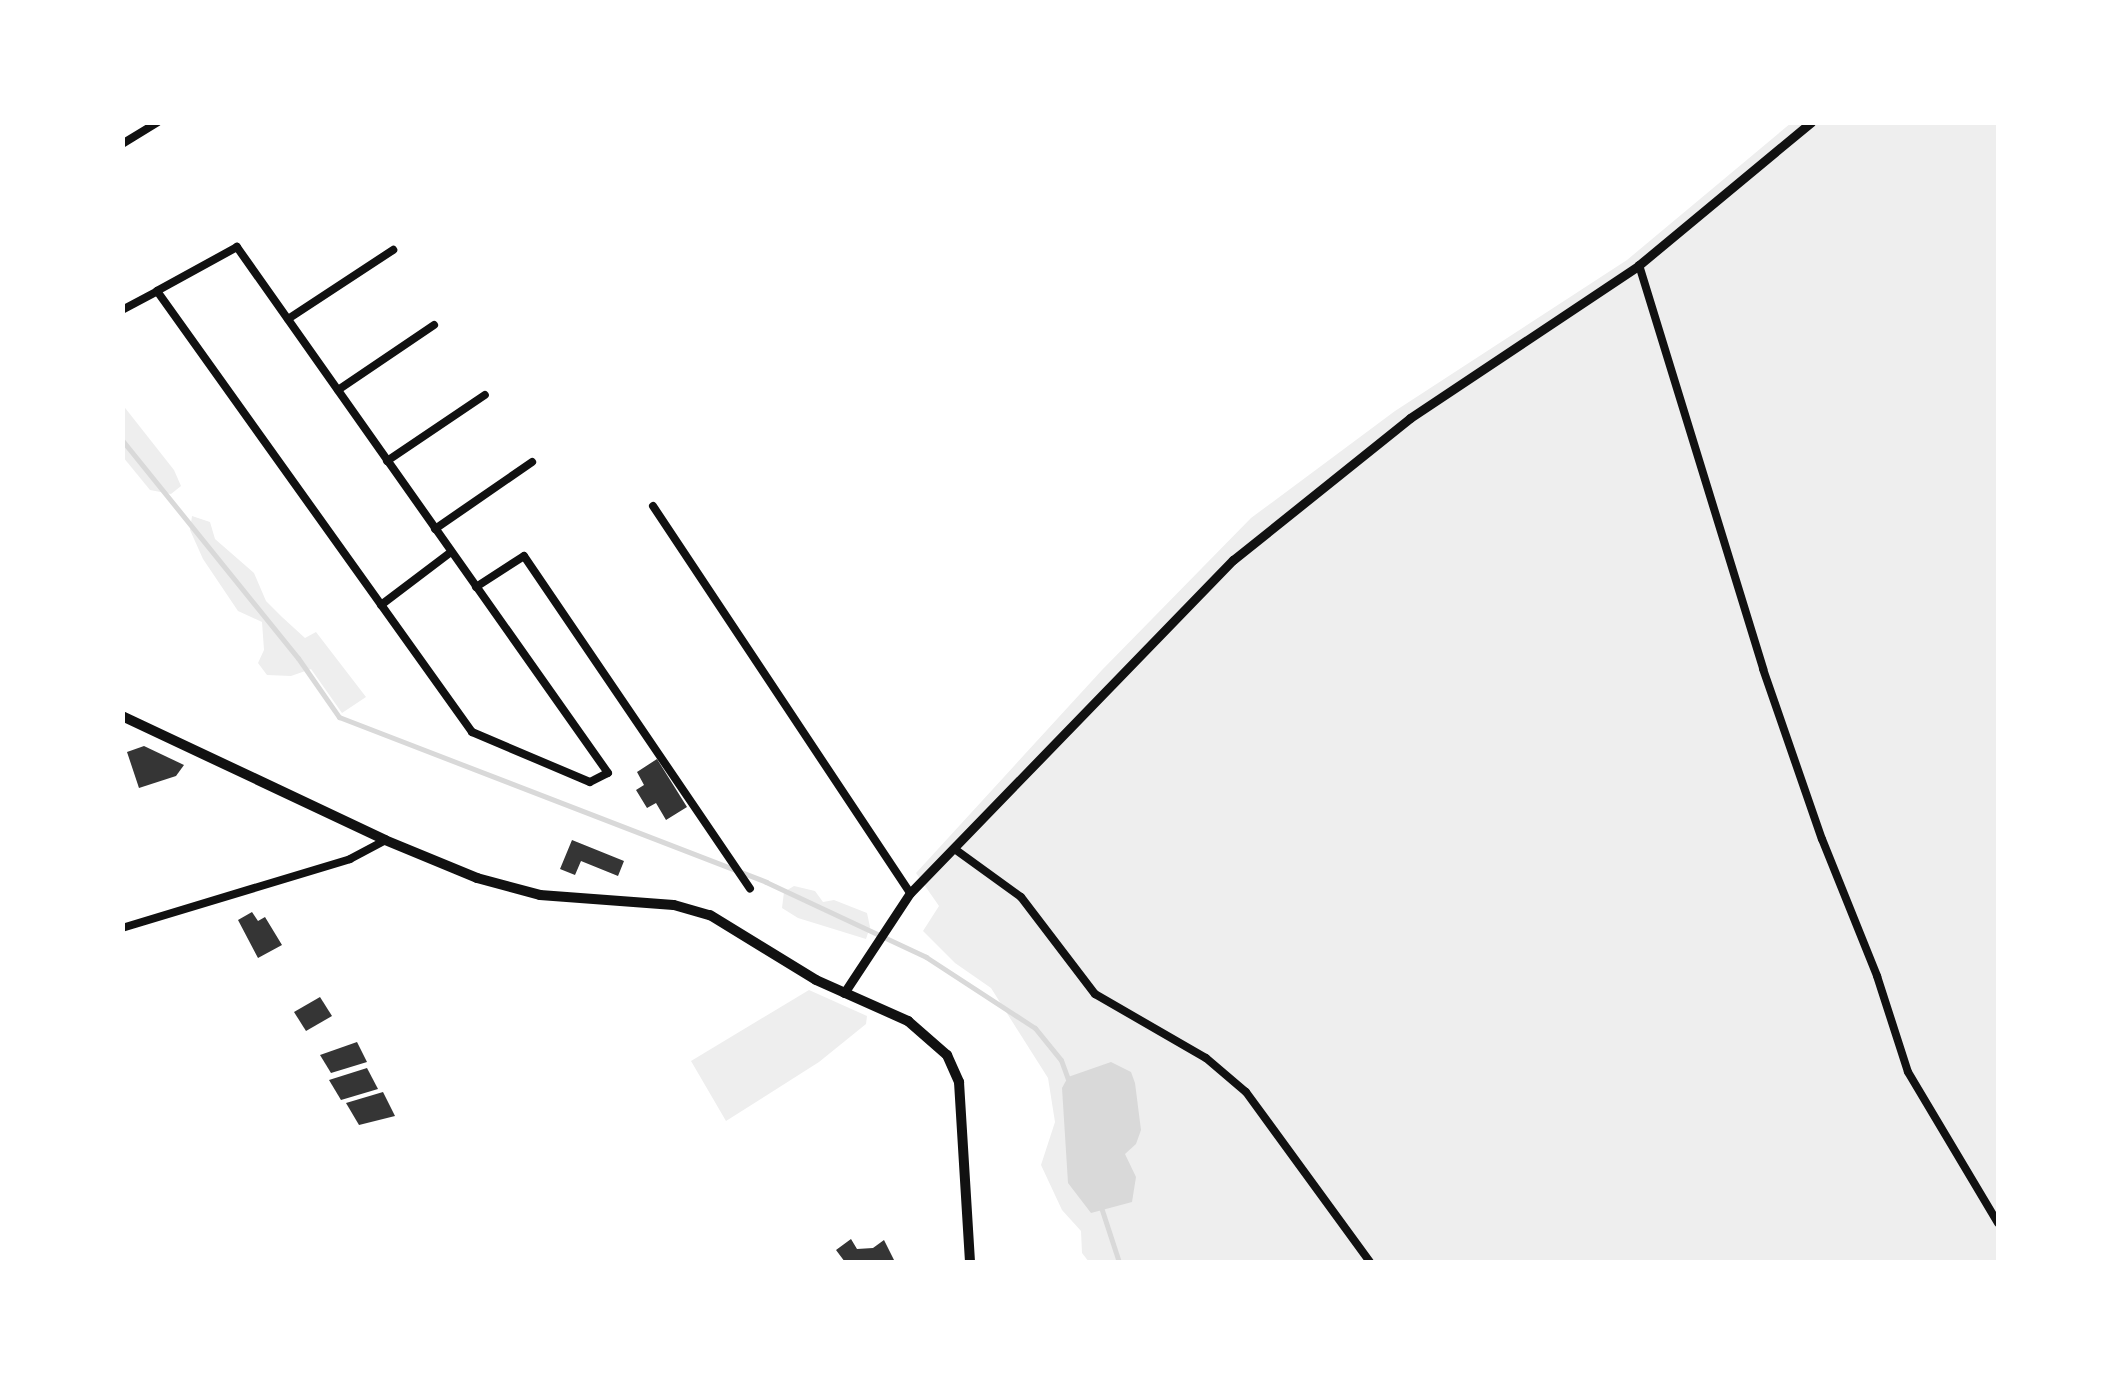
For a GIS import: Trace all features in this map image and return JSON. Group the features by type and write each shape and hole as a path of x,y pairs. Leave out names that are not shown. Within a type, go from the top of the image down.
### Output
{"main road":[{"path":"122,716 385,840 512,889 695,910 830,986 908,1021 936,1042 956,1070 970,1262"}],"street":[{"path":"122,144 158,122"},
{"path":"844,993 910,893 1234,560 1410,418 1638,265 1811,122"},
{"path":"122,310 237,246 608,773 590,782 472,732 157,291"},
{"path":"288,319 392,250"},
{"path":"1638,265 1763,669 1822,840 1877,976 1908,1072 1998,1223"},
{"path":"338,390 434,325"},
{"path":"388,461 485,395"},
{"path":"435,529 532,462"},
{"path":"653,506 910,893"},
{"path":"381,605 451,552"},
{"path":"476,587 524,556 750,888"},
{"path":"122,928 350,859 385,840"},
{"path":"956,850 1020,897 1095,994 1206,1058 1246,1092 1370,1262"},
{"path":"830,986 855,975"}],"shaded area":[{"path":"1791,123 1998,123 1998,1262 1089,1262 1082,1253 1081,1231 1062,1210 1041,1165 1055,1122 1048,1078 991,988 955,963 923,931 939,906 916,873 1102,670 1251,518 1395,411 1627,260"},
{"path":"122,404 174,470 181,486 171,494 150,490 123,457"},
{"path":"192,516 210,522 215,539 254,573 266,601 282,617 305,638 316,632 366,697 342,713 311,669 291,676 267,675 258,663 264,650 262,622 238,611 203,559 190,530"},
{"path":"794,886 815,891 823,902 834,900 867,913 870,927 866,939 798,918 782,908 784,892"},
{"path":"809,990 867,1016 866,1024 819,1062 726,1121 691,1061"},
{"path":"1111,1062 1131,1072 1135,1083 1141,1130 1136,1144 1125,1154 1136,1177 1132,1202 1091,1213 1068,1183 1062,1088 1068,1077"}],"building":[{"path":"144,746 184,765 176,776 139,788 127,752"},
{"path":"657,759 687,807 666,820 656,803 647,808 636,790 644,785 637,772"},
{"path":"572,840 624,861 618,876 581,861 575,875 560,869"},
{"path":"252,912 258,921 265,917 282,945 258,958 238,920"},
{"path":"320,997 332,1016 306,1031 294,1012"},
{"path":"357,1042 367,1062 331,1073 320,1055"},
{"path":"367,1068 378,1089 341,1100 329,1080"},
{"path":"383,1092 395,1116 359,1125 346,1103"},
{"path":"851,1239 857,1249 873,1248 884,1240 894,1260 845,1262 836,1250"}],"waterway":[{"path":"122,440 298,658 339,717 766,882 926,957 1035,1028 1061,1060 1069,1082"},
{"path":"1100,1204 1119,1262"}]}
